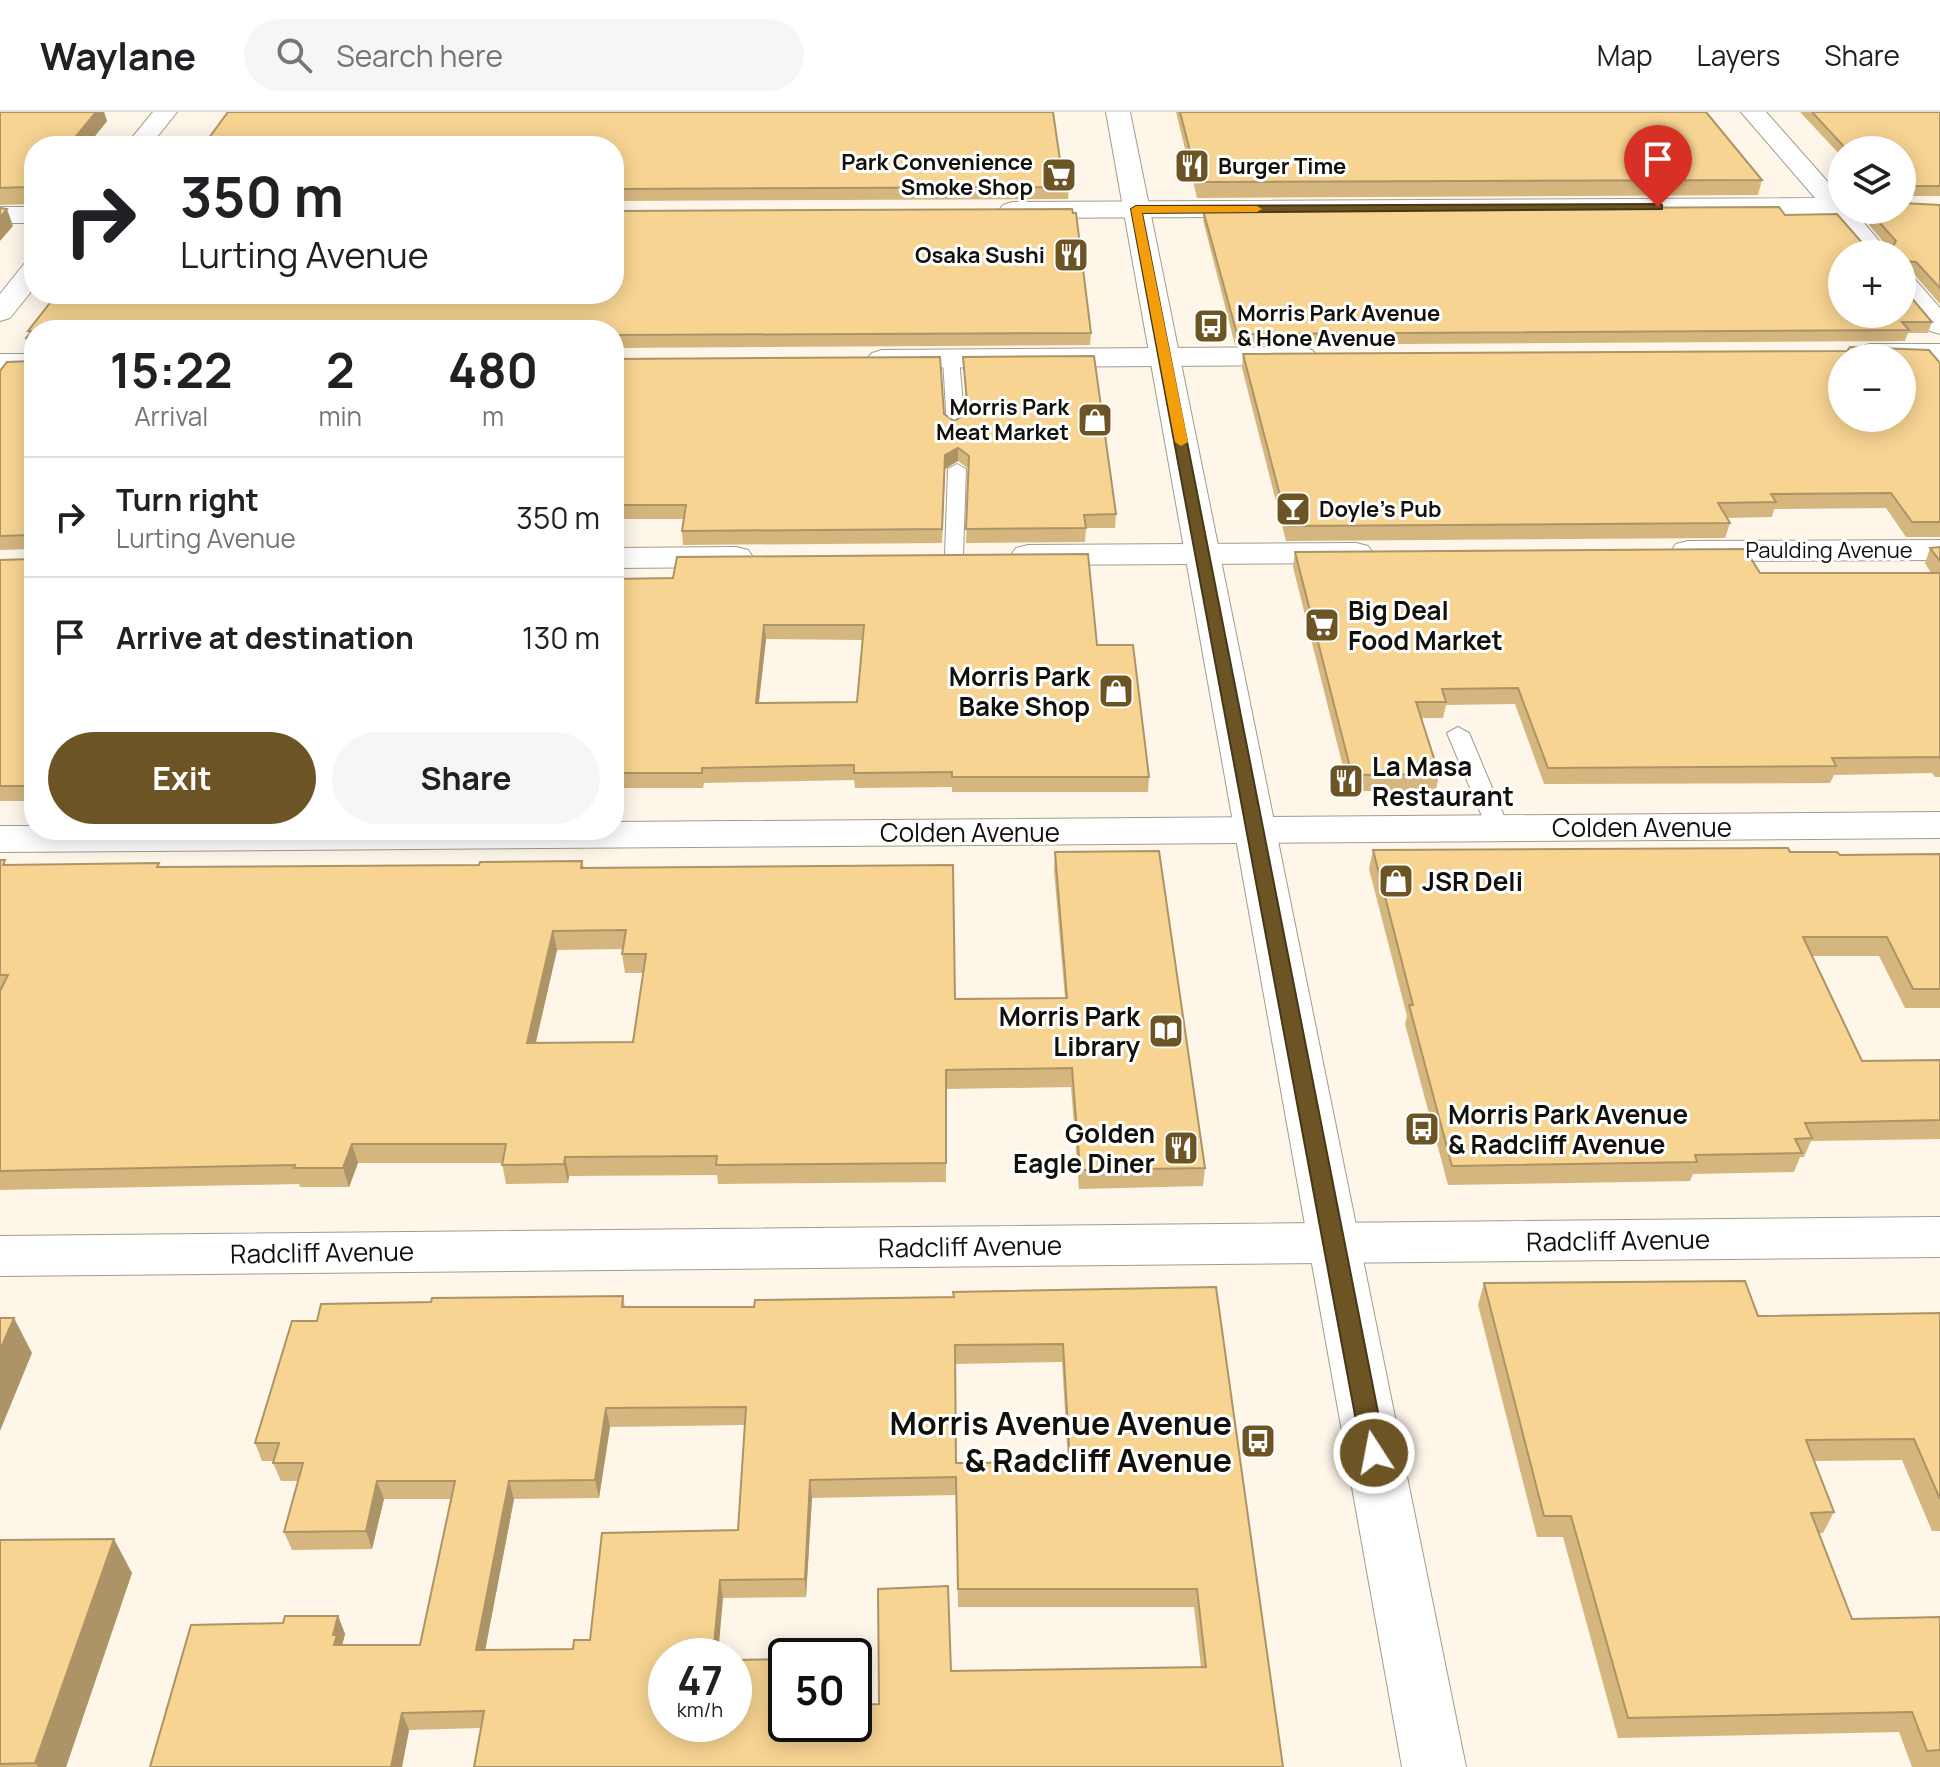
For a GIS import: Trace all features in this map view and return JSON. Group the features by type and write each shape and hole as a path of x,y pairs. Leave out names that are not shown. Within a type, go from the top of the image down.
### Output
{"street":[{"path":"145,136 165,112"},
{"path":"1118,112 1434,1767"},
{"path":"1753,112 1828,194"},
{"path":"983,210 1828,206"},
{"path":"0,215 24,215"},
{"path":"1853,224 1866,240"},
{"path":"0,312 24,282"},
{"path":"1916,298 1940,325"},
{"path":"1916,353 1940,353"},
{"path":"859,359 1330,356"},
{"path":"0,363 24,363"},
{"name":"Paulding Avenue","path":"1653,551 1940,550"},
{"path":"966,555 1383,552"},
{"path":"624,558 769,557"},
{"name":"Colden Avenue","path":"624,835 1940,825"},
{"name":"Colden Avenue","path":"0,839 24,839"},
{"name":"Radcliff Avenue","path":"0,1256 1940,1237"}],"lane":[{"path":"951,359 956,427"},
{"path":"957,469 966,555"},
{"path":"1458,733 1498,828"}],"building":[{"path":"0,112 96,112 76,136 24,136 24,187 0,188"},
{"path":"228,112 1053,112 1060,160 1065,160 1069,187 624,189 624,136 210,136"},
{"path":"1180,112 1706,112 1762,180 1198,182"},
{"path":"1812,112 1940,112 1940,186 1916,186 1916,136 1834,136"},
{"path":"1916,204 1940,205 1940,288 1916,262 1916,240 1895,240 1881,224 1916,224"},
{"path":"1779,207 1785,215 1828,214 1828,224 1846,224 1860,240 1828,240 1828,328 1909,330 1237,334 1203,210"},
{"path":"1072,209 1076,213 1091,333 624,335 624,320 37,320 49,304 624,304 624,211"},
{"path":"1916,303 1932,322 1916,322"},
{"path":"1916,350 1929,350 1940,363 1940,522 1912,522 1891,493 1771,494 1776,502 1718,503 1730,523 1288,526 1243,354 1828,351 1828,432 1916,432"},
{"path":"1094,356 1116,514 1084,515 1086,528 966,529 969,456 958,448 945,455 942,529 682,531 686,505 624,505 624,359 940,357 944,414 954,421 968,413 963,357"},
{"path":"24,361 24,535 0,536 0,371 7,362"},
{"path":"1940,547 1940,561 1930,548"},
{"path":"1745,549 1760,573 1940,573 1940,758 1832,758 1836,766 1548,768 1518,688 1442,689 1446,702 1416,702 1439,774 1352,775 1295,552"},
{"path":"1088,554 1097,645 1133,645 1149,777 952,777 952,772 854,773 854,765 702,768 702,773 624,773 624,579 673,578 677,557","holes":["764,625 864,625 857,702 756,703"]},
{"path":"24,559 24,786 0,786 0,560"},
{"path":"1788,848 1790,852 1837,852 1840,855 1940,854 1940,989 1913,989 1887,937 1803,937 1862,1061 1940,1060 1940,1120 1805,1123 1812,1138 1795,1139 1802,1153 1695,1155 1697,1162 1452,1166 1409,1005 1413,1005 1373,850"},
{"path":"1159,851 1205,1168 1080,1170 1072,1068 946,1070 946,1163 716,1165 717,1156 565,1157 564,1164 502,1165 506,1144 352,1144 343,1168 294,1168 295,1165 0,1171 0,991 8,975 0,975 0,860 5,860 3,865 159,863 157,867 479,865 480,862 582,861 581,868 953,865 955,999 1067,998 1055,852","holes":["626,930 622,954 646,954 633,1042 527,1043 553,931"]},
{"path":"1745,1281 1758,1316 1940,1313 1940,1499 1914,1439 1806,1440 1834,1512 1811,1513 1852,1619 1940,1617 1940,1750 1927,1751 1912,1712 1628,1718 1571,1516 1544,1516 1484,1283"},
{"path":"1216,1287 1283,1767 474,1767 484,1711 402,1713 391,1767 150,1767 191,1625 283,1623 285,1616 338,1616 334,1645 420,1645 455,1481 377,1481 366,1531 284,1532 303,1463 273,1463 279,1443 255,1443 292,1321 317,1321 321,1304 431,1302 432,1298 623,1296 622,1307 754,1307 755,1300 954,1297 953,1292","holes":["1063,1344 1070,1462 956,1463 955,1345","746,1407 738,1530 602,1533 590,1640 574,1640 573,1649 476,1650 509,1481 595,1480 606,1408","956,1477 958,1589 1197,1589 1206,1667 951,1671 948,1586 878,1589 879,1704 872,1704 872,1742 768,1742 768,1659 752,1660 752,1742 648,1742 648,1638 715,1638 720,1580 805,1579 810,1480"]},
{"path":"0,1318 14,1318 0,1350"},
{"path":"114,1539 35,1763 0,1764 0,1540"}],"slow traffic":[{"path":"1181,442 1136,209 1257,209"}],"place":[{"name":"Burger Time","path":"1192,166"},
{"name":"Park Convenience Smoke Shop","path":"1059,175"},
{"name":"Osaka Sushi","path":"1071,255"},
{"name":"Morris Park Avenue & Hone Avenue","path":"1211,326"},
{"name":"Morris Park Meat Market","path":"1095,420"},
{"name":"Doyle's Pub","path":"1293,509"},
{"name":"Big Deal Food Market","path":"1322,625"},
{"name":"Morris Park Bake Shop","path":"1116,691"},
{"name":"La Masa Restaurant","path":"1346,781"},
{"name":"JSR Deli","path":"1396,881"},
{"name":"Morris Park Library","path":"1166,1031"},
{"name":"Morris Park Avenue & Radcliff Avenue","path":"1422,1129"},
{"name":"Golden Eagle Diner","path":"1181,1148"},
{"name":"Morris Avenue Avenue & Radcliff Avenue","path":"1258,1441"}],"route":[{"path":"1374,1453 1136,209 1658,207"}]}
